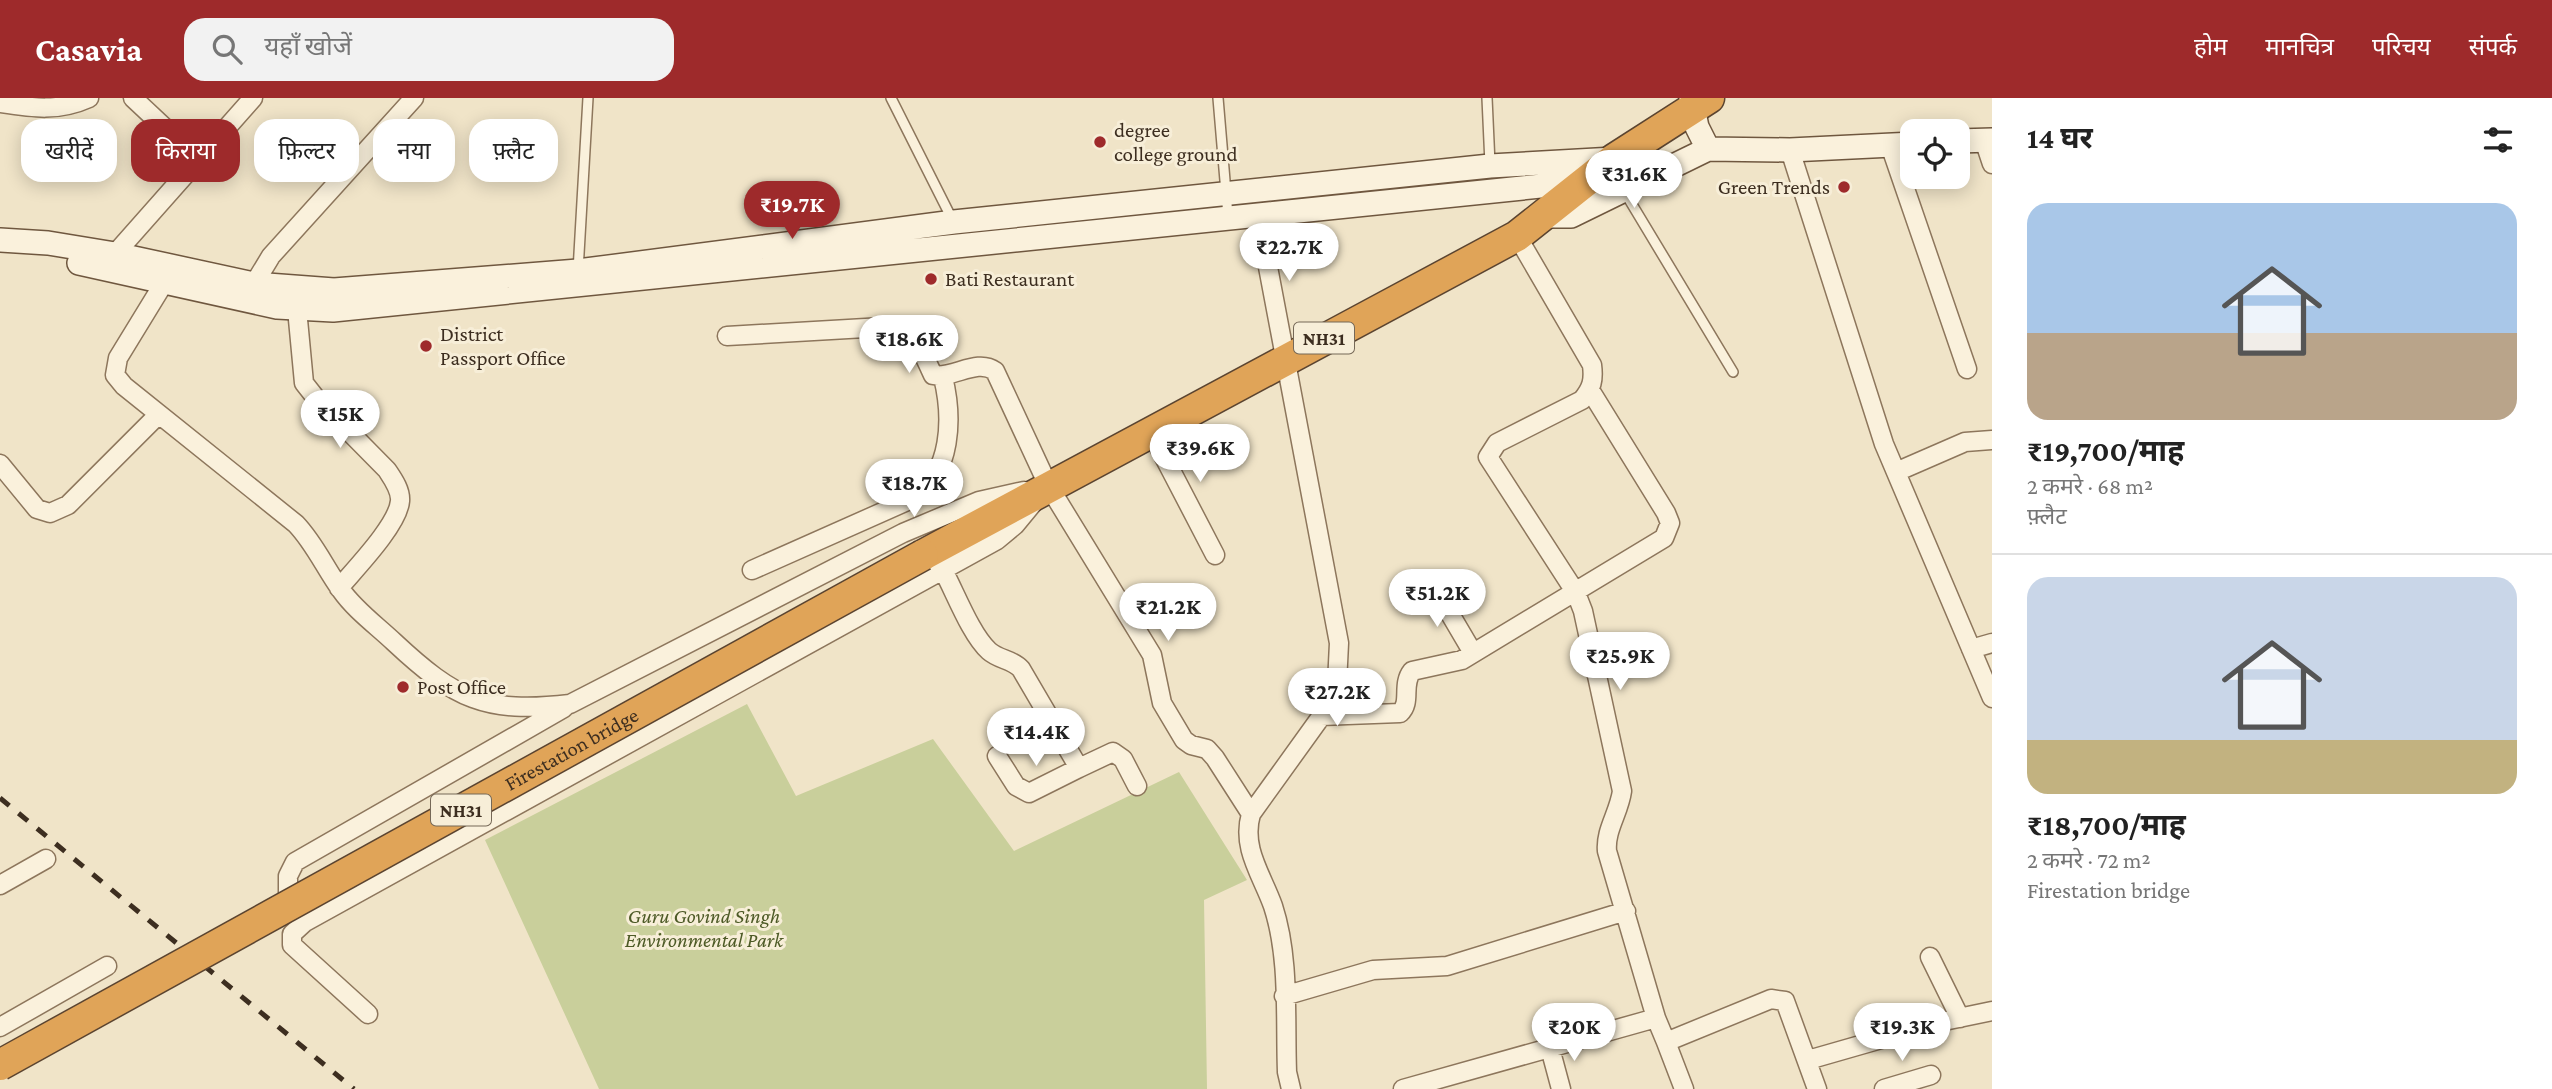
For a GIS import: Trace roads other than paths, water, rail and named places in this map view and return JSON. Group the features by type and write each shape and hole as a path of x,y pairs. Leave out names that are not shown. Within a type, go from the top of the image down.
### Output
{"highway":[{"name":"NH31","path":"933,563 1048,485 1517,236 1590,181 1614,159 1697,102"},
{"name":"Firestation bridge","path":"0,1065 933,563"}],"street":[{"path":"0,103 42,109 63,108 89,98"},
{"path":"133,98 155,119"},
{"path":"234,119 253,98"},
{"path":"254,284 271,256 414,98"},
{"path":"1697,102 1708,149"},
{"path":"1970,141 1988,140 1992,164"},
{"path":"1890,145 1967,369"},
{"path":"1545,216 1571,216 1708,149 1790,150 1900,145"},
{"path":"1790,150 1896,472 1992,698"},
{"path":"0,256 61,260 254,284 334,290 578,279 964,244 1490,166 1614,159"},
{"path":"0,240 48,243 115,254 169,274 297,309 333,310 578,279 954,222 1228,206 1258,214 1590,181"},
{"path":"115,254 178,182"},
{"path":"1258,214 1339,643 1337,684 1321,716 1251,814 1248,825 1249,848 1278,924 1282,945 1287,1072 1291,1089"},
{"path":"1517,236 1592,365 1594,379 1582,400 1497,443 1490,449 1488,457 1576,593 1583,611 1622,791 1620,805 1606,841 1656,1018 1684,1089"},
{"path":"169,274 114,366 115,375 124,386 296,524 309,537 339,588 428,674 452,691 476,702 532,709 570,704"},
{"path":"297,309 304,383 314,397 387,470 396,484 401,500 393,520 339,588"},
{"path":"727,336 900,326 915,336 933,376 943,377 989,366 995,371 1048,485 1152,654 1162,703 1184,740 1191,746 1207,749 1215,758 1251,814"},
{"path":"752,570 914,498 928,489 936,476 950,426 950,407 943,377"},
{"path":"1321,716 1400,713 1407,702 1405,685 1412,671 1454,663 1473,653 1664,538 1670,523 1590,390"},
{"path":"0,464 37,509 50,513 68,505 159,414"},
{"path":"1151,432 1215,555"},
{"path":"1896,472 1965,442 1992,440"},
{"path":"314,917 288,894 288,876 295,862 570,704 902,533 979,502 1048,485"},
{"path":"368,1014 292,945 292,934 314,917 933,563 983,644 993,654 1009,660 1021,670 1079,768"},
{"path":"1433,585 1473,653"},
{"path":"1971,649 1992,643"},
{"path":"998,756 1016,786 1028,793 1113,752 1123,759 1137,786"},
{"path":"0,885 46,859"},
{"path":"1284,996 1373,970 1447,966 1626,911"},
{"path":"1930,957 1960,1018"},
{"path":"0,1027 107,966"},
{"path":"1666,1042 1778,998 1790,1007 1817,1089"},
{"path":"1808,1060 1992,1011"},
{"path":"1403,1089 1656,1018"},
{"path":"1550,1048 1561,1089"},
{"path":"1884,1089 1931,1075"}],"lane":[{"path":"578,279 588,98"},
{"path":"891,98 964,244"},
{"path":"1218,98 1228,206"},
{"path":"1487,98 1490,166"},
{"path":"1624,191 1733,372"}],"railway":[{"path":"0,798 354,1089"}],"place":[{"name":"degree college ground","path":"1100,142"},
{"name":"Green Trends","path":"1844,187"},
{"name":"Bati Restaurant","path":"931,279"},
{"name":"District Passport Office","path":"426,346"},
{"name":"Post Office","path":"403,687"}],"park label":[{"name":"Guru Govind Singh Environmental Park","path":"704,928"}]}
